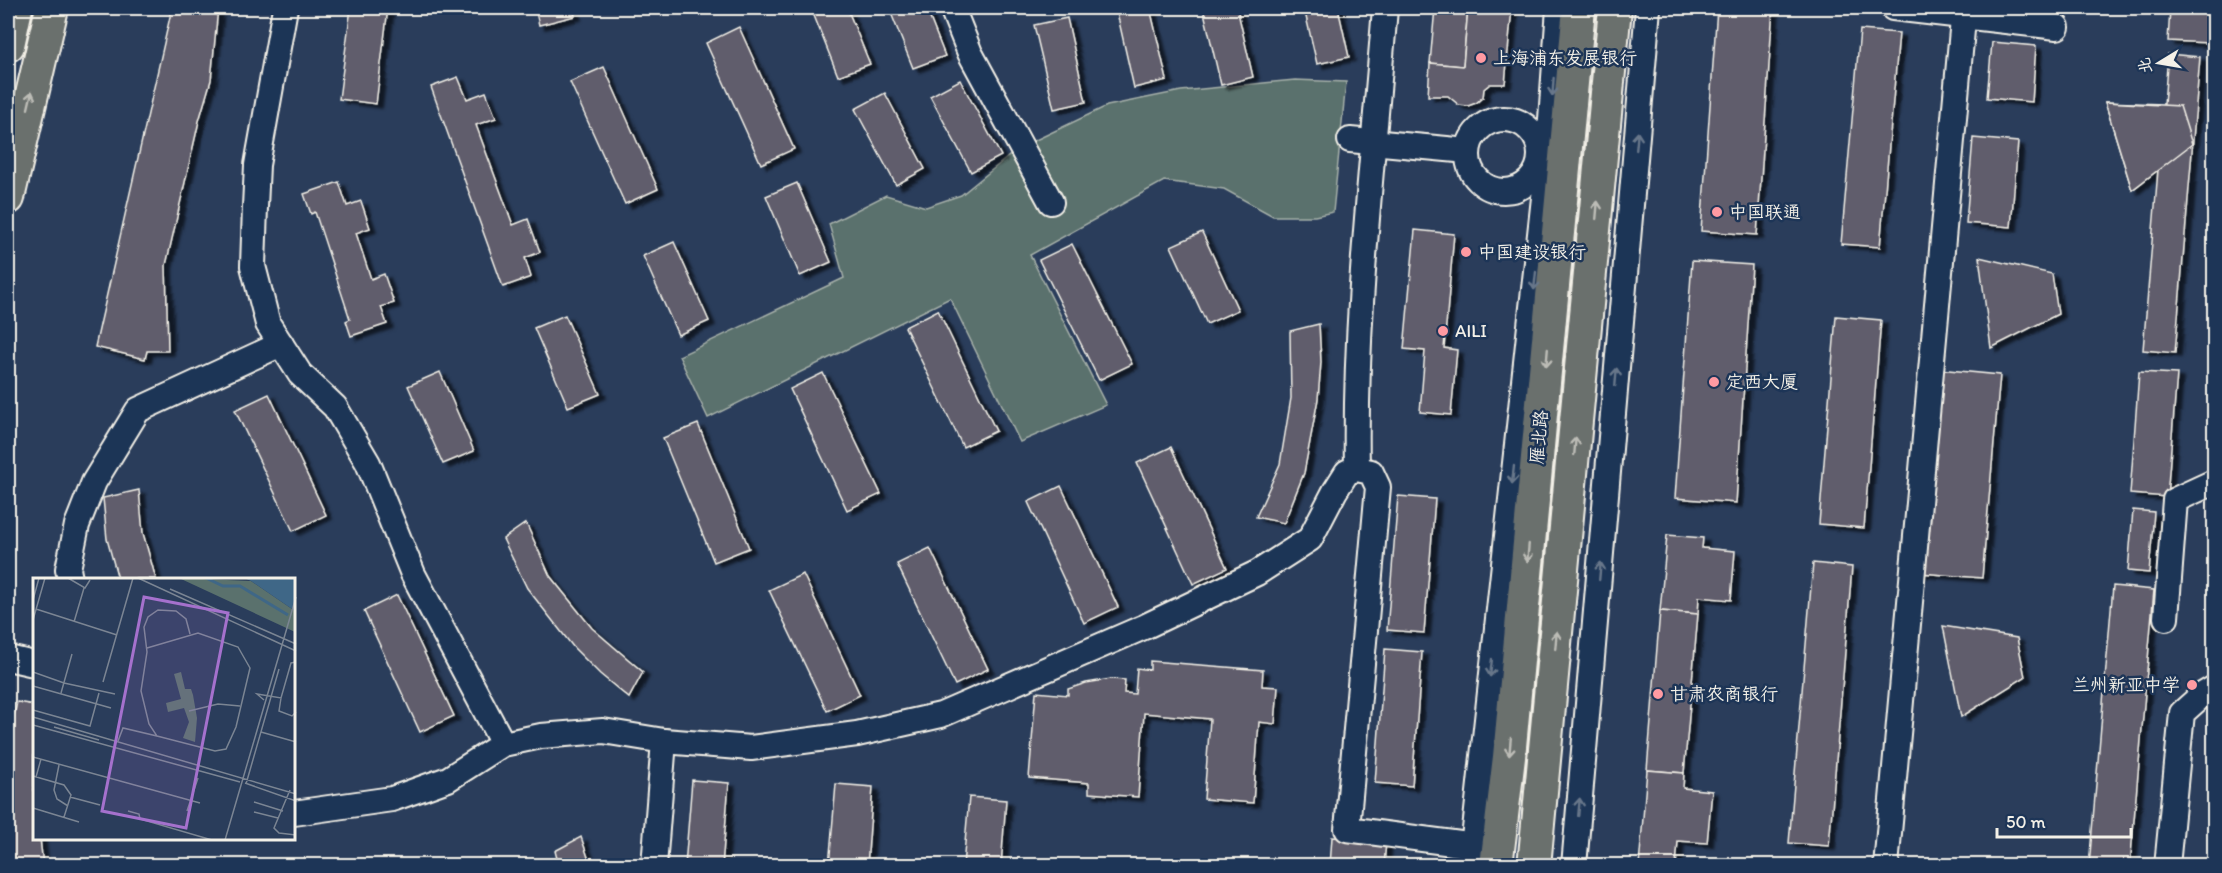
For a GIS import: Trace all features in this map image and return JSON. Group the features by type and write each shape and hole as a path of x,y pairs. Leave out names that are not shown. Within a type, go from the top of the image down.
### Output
{"main road":[{"path":"8,45 16,8"},
{"path":"8,198 52,8"},
{"name":"雁北路","path":"1484,856 1510,745 1551,161 1580,8"},
{"name":"雁北路","path":"1534,866 1616,8"}],"street":[{"path":"285,8 257,165 254,266 268,324 300,374 335,407 368,463 413,574 503,744"},
{"path":"952,8 970,53 1051,202"},
{"path":"1357,469 1356,396 1361,294 1385,8"},
{"path":"1551,161 1559,8"},
{"path":"1574,866 1648,8"},
{"path":"1893,8 1964,12 2057,27"},
{"path":"1886,866 1964,12"},
{"path":"1551,161 1538,145 1532,132 1521,123 1508,119 1494,120 1481,127 1472,137 1468,151 1469,165 1476,177 1486,186 1500,191 1514,189 1526,183 1535,172 1551,161 1600,168"},
{"path":"1350,141 1468,151"},
{"path":"70,578 68,569 77,525 89,493 138,410 281,344"},
{"path":"296,813 392,799 448,779 503,744 541,736 603,731 664,741 751,748 857,734 941,715 1144,627 1257,573 1310,539 1347,472 1357,469 1371,472 1378,487 1347,829 1484,856"},
{"path":"2166,618 2175,500 2214,482"},
{"path":"8,658 33,664"},
{"path":"2167,866 2182,714 2202,695 2214,688"},
{"path":"654,866 664,741"}],"green space":[{"path":"1295,80 1346,82 1333,212 1315,216 1273,216 1224,189 1164,181 1030,255 1106,405 1020,442 950,298 708,418 679,356 844,278 829,224 886,195 926,207 961,195 1019,148 1107,106 1181,91"}],"building":[{"path":"172,8 218,8 211,80 199,121 166,265 168,351 147,351 145,359 95,347"},
{"path":"351,8 388,8 376,104 339,99"},
{"path":"535,8 573,8 575,16 539,25"},
{"path":"811,8 847,8 870,64 838,76"},
{"path":"889,8 926,8 945,56 913,68"},
{"path":"1116,8 1150,8 1167,80 1134,88"},
{"path":"1203,8 1237,8 1253,77 1221,85"},
{"path":"1304,8 1338,8 1349,57 1317,64"},
{"path":"1435,8 1468,8 1463,66 1430,63"},
{"path":"1468,8 1512,8 1505,84 1490,84 1484,89 1483,97 1468,106 1459,105 1448,96 1428,96 1430,63 1463,66"},
{"path":"1717,8 1773,8 1757,235 1701,231"},
{"path":"2161,8 2212,8 2210,43 2168,41 2170,9 2165,14"},
{"path":"1067,18 1086,102 1054,109 1034,25"},
{"path":"739,27 794,149 761,164 706,43"},
{"path":"1860,30 1899,33 1880,247 1841,244"},
{"path":"1992,42 2036,46 2032,102 1987,98"},
{"path":"2168,54 2200,57 2175,353 2143,350 2158,170 2132,190 2105,102 2164,104"},
{"path":"604,67 658,189 625,204 570,82"},
{"path":"458,77 467,99 486,92 496,118 476,125 513,225 528,219 540,252 525,258 531,277 503,287 431,87"},
{"path":"960,80 1001,156 971,172 930,96"},
{"path":"885,93 925,169 896,185 855,109"},
{"path":"2105,102 2180,106 2192,144 2132,190"},
{"path":"1973,138 2018,142 2011,227 1966,223"},
{"path":"339,182 347,206 361,201 370,228 356,233 371,279 384,274 394,303 381,307 387,324 351,336 346,321 350,319 315,212 311,214 304,194"},
{"path":"797,183 831,262 800,276 766,196"},
{"path":"1415,230 1454,234 1444,348 1457,350 1451,415 1420,412 1425,351 1404,349"},
{"path":"1202,232 1238,310 1207,324 1171,246"},
{"path":"674,242 709,321 678,335 643,256"},
{"path":"1072,244 1132,364 1099,380 1039,260"},
{"path":"1979,257 2052,274 2058,314 1991,348"},
{"name":"定西大厦","path":"1692,261 1752,265 1736,503 1675,498"},
{"path":"938,310 996,431 963,447 905,327"},
{"path":"565,315 600,394 568,407 534,328"},
{"path":"1836,316 1881,320 1864,528 1819,524"},
{"path":"1319,324 1321,362 1318,399 1304,473 1284,523 1256,517 1280,464 1291,398 1290,331"},
{"path":"1938,369 2000,375 1982,578 1920,573"},
{"path":"440,372 474,451 443,464 408,386"},
{"path":"2139,372 2177,374 2167,497 2130,494"},
{"path":"823,373 881,494 847,510 790,389"},
{"path":"269,394 326,515 293,531 235,410"},
{"path":"698,424 749,548 714,562 663,438"},
{"path":"1171,447 1227,568 1193,584 1137,463"},
{"path":"1061,486 1118,607 1084,623 1028,502"},
{"path":"139,490 143,533 156,578 118,578 107,539 103,498"},
{"path":"1398,496 1435,499 1424,633 1387,630"},
{"path":"2133,510 2154,512 2149,573 2128,571"},
{"path":"526,523 550,576 592,628 643,672 629,698 574,648 527,588 503,539"},
{"path":"1667,535 1703,538 1702,548 1735,551 1731,600 1699,597 1698,614 1660,611"},
{"path":"930,548 988,669 955,685 897,564"},
{"path":"1813,563 1852,567 1829,846 1789,843"},
{"path":"803,574 860,695 827,711 769,590"},
{"path":"2113,586 2154,590 2130,866 2089,866"},
{"path":"397,595 454,716 420,732 364,611"},
{"path":"1660,611 1698,614 1684,773 1647,770"},
{"path":"1943,626 2017,638 2025,677 1961,717"},
{"path":"1385,649 1422,652 1412,786 1375,783"},
{"path":"1150,661 1263,670 1262,686 1278,687 1275,724 1259,722 1253,803 1204,799 1210,719 1144,713 1138,797 1089,793 1089,783 1029,778 1036,692 1068,695 1068,689 1111,679 1125,680 1124,693 1135,694 1137,668 1150,670"},
{"path":"17,702 33,705 33,840 40,840 43,866 8,866 8,742"},
{"path":"1647,770 1684,773 1683,788 1712,791 1707,843 1678,841 1676,866 1639,866"},
{"path":"692,780 729,783 722,866 685,866"},
{"path":"836,784 873,787 867,866 829,866"},
{"path":"969,797 1006,800 1001,866 963,866"},
{"path":"581,837 591,866 559,866 555,851"},
{"path":"1332,837 1386,841 1384,866 1330,866"}],"place":[{"name":"上海浦东发展银行","path":"1481,58"},
{"name":"中国联通","path":"1717,212"},
{"name":"中国建设银行","path":"1466,252"},
{"name":"AILI","path":"1443,331"},
{"name":"定西大厦","path":"1714,382"},
{"name":"兰州新亚中学","path":"2192,685"},
{"name":"甘肃农商银行","path":"1658,694"}]}
